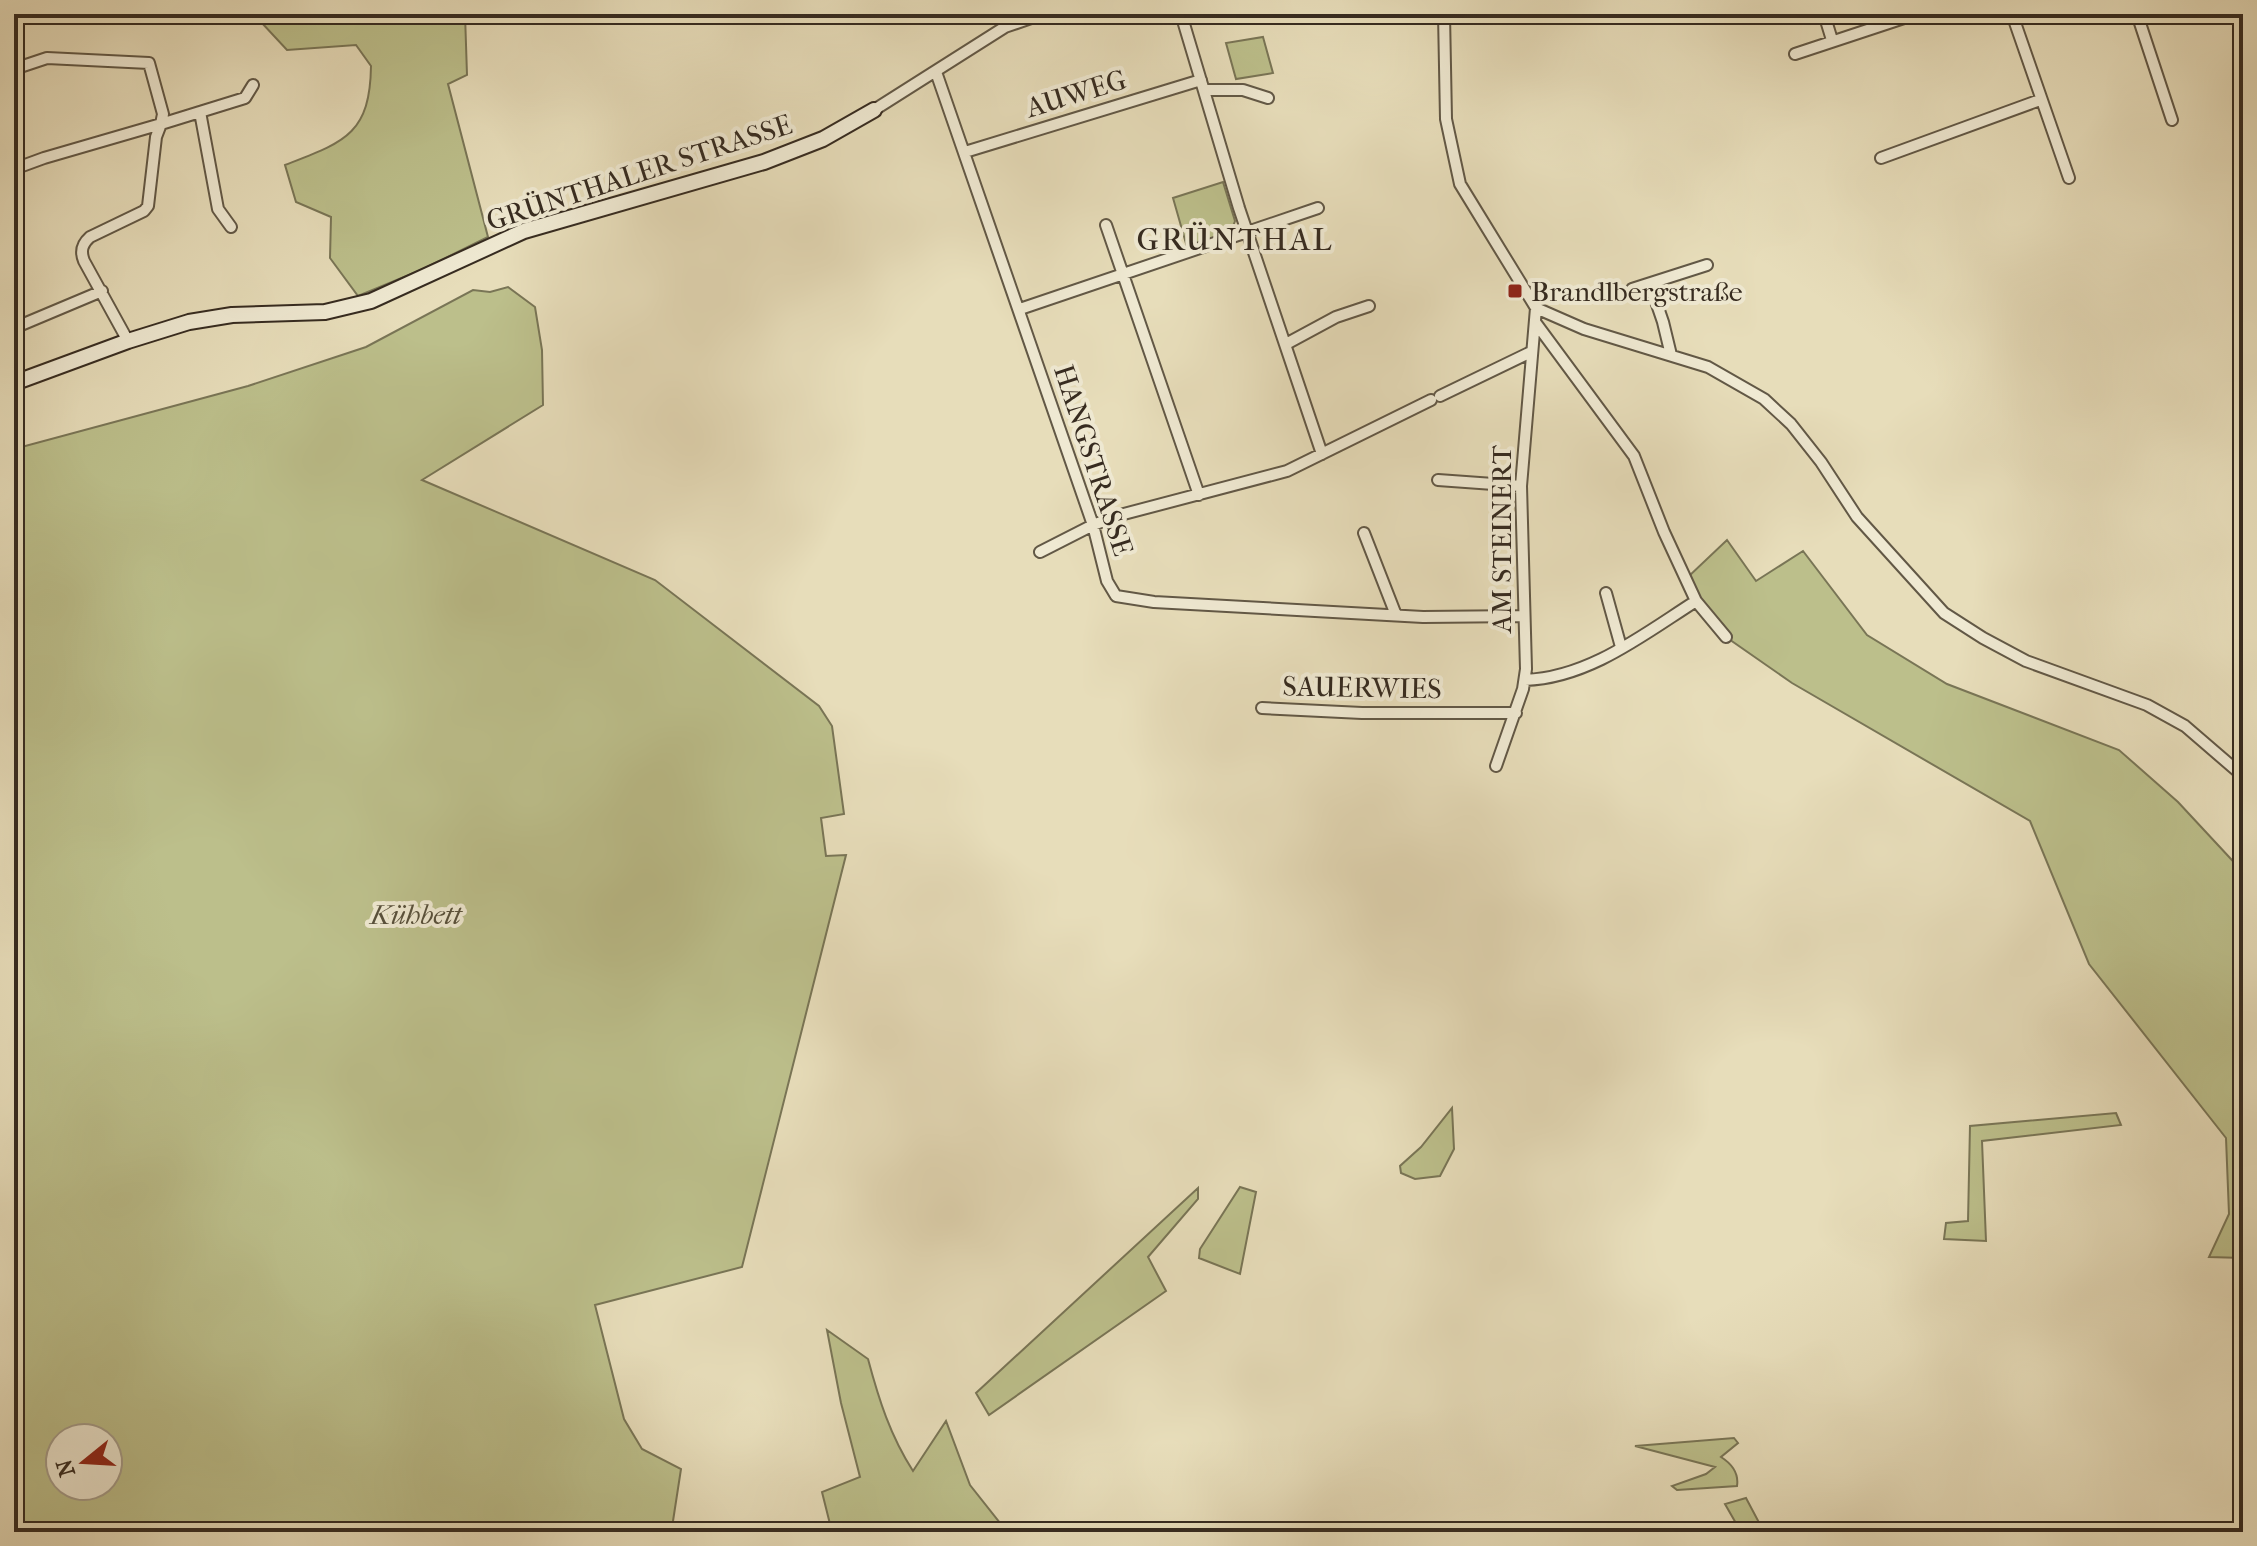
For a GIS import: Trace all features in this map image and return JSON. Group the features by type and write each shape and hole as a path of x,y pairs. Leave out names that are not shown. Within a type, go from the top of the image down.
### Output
{"street":[{"path":"874,110 1005,27 1043,14"},
{"path":"1181,14 1247,231 1322,454"},
{"path":"1444,14 1446,119 1457,173 1476,212 1536,308 1584,329 1708,367 1764,399 1821,462 1857,517 1944,613 2026,661 2147,705 2185,726 2243,776"},
{"path":"1824,14 1832,40"},
{"path":"1795,54 1916,14"},
{"path":"2012,14 2069,178"},
{"path":"2137,14 2172,120"},
{"path":"14,69 47,58 149,63 163,114 156,137 146,209 90,237 82,247 84,261 128,341"},
{"name":"HANGSTRASSE","path":"936,72 1093,525 1107,581 1116,596 1154,602 1396,615 1524,616"},
{"path":"14,169 245,98 253,85"},
{"name":"AUWEG","path":"965,152 1203,85 1243,90 1268,98"},
{"path":"1881,158 2040,100"},
{"name":"GRÜNTHALER STRASSE","path":"14,383 171,326 209,318 325,312 371,301 546,223 738,170 823,139 874,110"},
{"path":"200,112 218,209 231,227"},
{"path":"1020,309 1318,208"},
{"path":"1106,225 1199,495"},
{"path":"1632,289 1707,265"},
{"path":"1650,284 1671,355"},
{"path":"14,328 102,291"},
{"path":"1286,344 1336,317 1369,306"},
{"name":"AM STEINERT","path":"1496,766 1525,680 1521,486 1536,308"},
{"path":"1535,322 1634,456 1696,601 1726,637"},
{"path":"1040,552 1093,525 1287,471 1531,352"},
{"path":"1438,480 1521,486"},
{"path":"1364,533 1396,615"},
{"path":"1606,593 1621,647"},
{"path":"1525,680 1569,673 1654,631 1696,601"},
{"name":"SAUERWIES","path":"1262,708 1362,713 1516,713"}],"green space":[{"path":"260,14 465,14 467,75 448,84 488,237 358,296 330,258 331,217 296,202 285,165 323,150 350,133 365,107 371,66 356,45 287,50 261,22"},
{"path":"1263,37 1273,73 1236,79 1226,43"},
{"path":"1223,182 1235,221 1231,232 1187,247 1173,198"},
{"name":"Kühbett","path":"508,287 535,307 542,350 543,405 422,480 655,580 819,706 832,726 844,814 821,818 826,856 846,855 742,1267 595,1305 624,1419 642,1449 681,1469 673,1521 677,1532 14,1532 14,449 248,386 366,347 473,290 490,292"},
{"path":"1727,540 1756,581 1803,551 1867,635 1947,684 2119,750 2178,802 2243,872 2243,1258 2209,1257 2229,1214 2226,1138 2089,964 2030,821 1792,683 1726,637 1696,601 1689,576"},
{"path":"1452,1108 1454,1149 1440,1176 1415,1179 1401,1173 1400,1166 1421,1147"},
{"path":"2116,1113 2121,1125 1982,1141 1986,1241 1944,1239 1946,1223 1968,1221 1970,1126"},
{"path":"1240,1187 1256,1192 1240,1274 1199,1258 1200,1249"},
{"path":"1198,1188 1198,1199 1148,1257 1166,1291 989,1415 976,1393"},
{"path":"827,1330 868,1359 886,1417 913,1471 946,1421 970,1485 1004,1528 999,1532 832,1532 822,1492 860,1477"},
{"path":"1734,1438 1738,1443 1721,1457 1734,1469 1737,1486 1677,1490 1672,1486 1706,1474 1715,1467 1635,1446"},
{"path":"1746,1498 1764,1532 1741,1532 1725,1504"}],"place":[{"name":"Brandlbergstraße","path":"1515,291"}],"district":[{"name":"GRÜNTHAL","path":"1235,239"}]}
